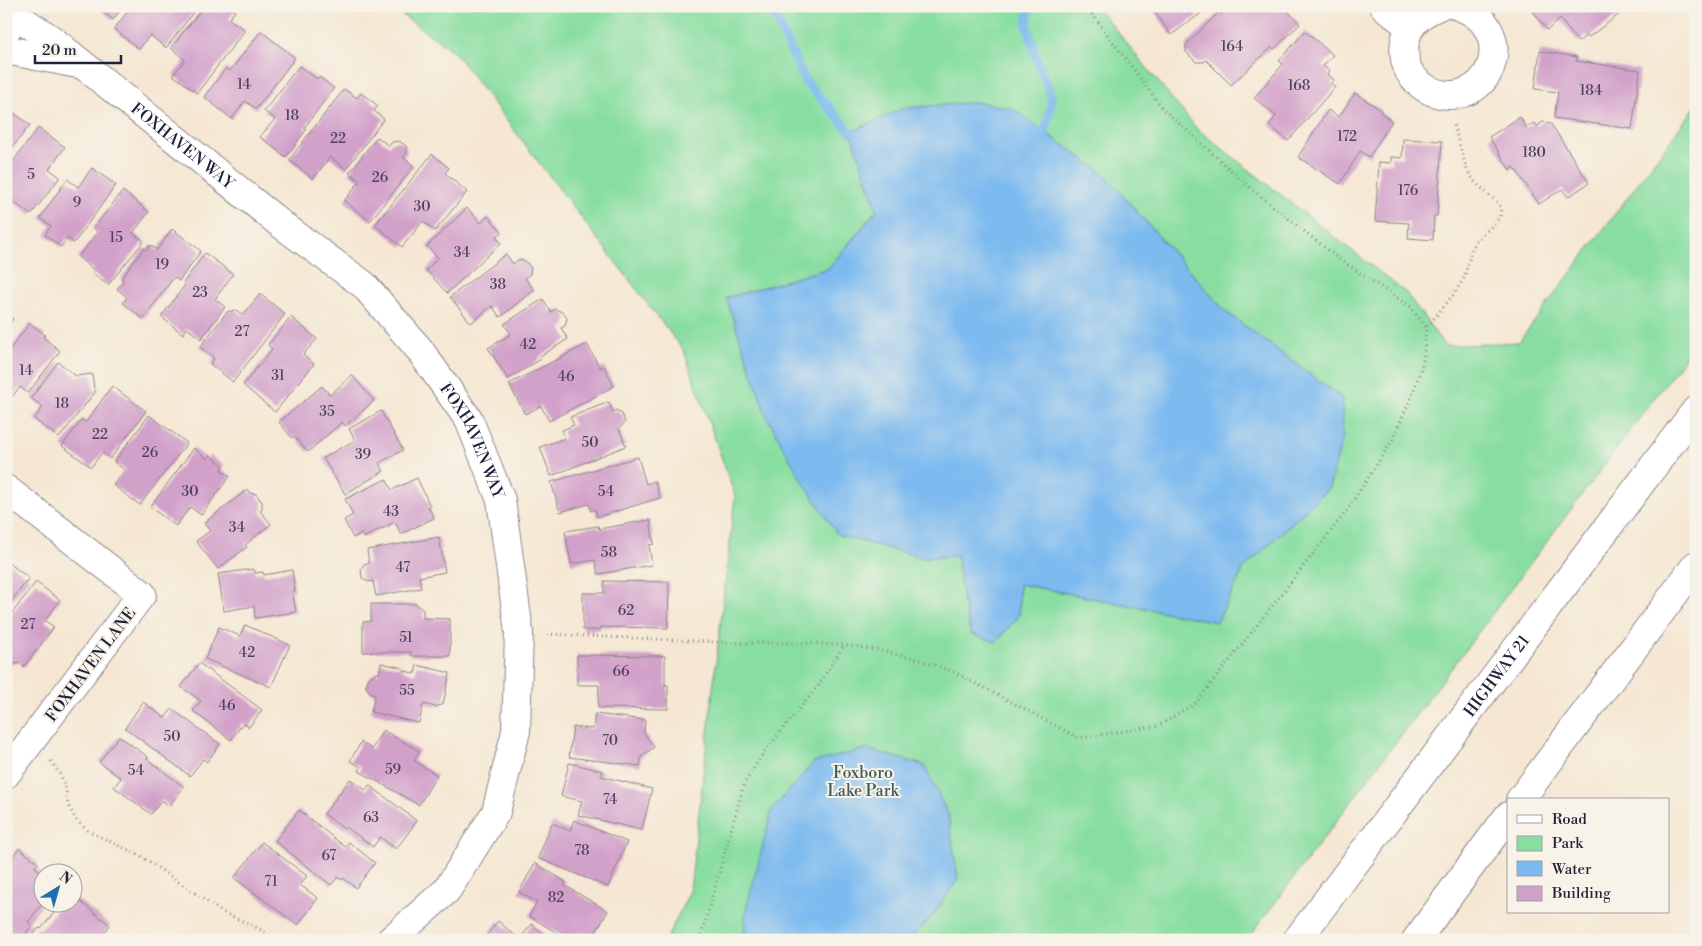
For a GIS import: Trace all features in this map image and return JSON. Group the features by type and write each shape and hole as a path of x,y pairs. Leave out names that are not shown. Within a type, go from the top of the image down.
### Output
{"street":[{"path":"1384,6 1410,27"},
{"path":"1439,6 1425,12 1410,27 1404,47 1405,61 1411,75 1420,85 1433,92 1448,95 1461,94 1475,87 1486,76 1492,62 1494,47 1490,32 1482,19 1469,10 1458,6"},
{"name":"FOXHAVEN WAY","path":"10,17 51,39 282,225 364,285 419,349 469,420 501,500 519,632 516,731 496,812 447,890 391,940"},
{"name":"FOXHAVEN WAY","path":"6,50 82,65"},
{"name":"HIGHWAY 21","path":"1297,940 1696,410"},
{"name":"FOXHAVEN LANE","path":"6,489 142,594 6,774"},
{"path":"1521,798 1696,565"},
{"path":"1416,940 1507,817"}],"path":[{"path":"1086,6 1164,110 1254,191 1339,258 1412,307 1426,328"},
{"path":"519,632 734,643 844,645 878,650 917,659 954,672 1080,738 1158,726 1196,703 1346,512 1393,439 1413,393 1423,362 1426,328 1454,294 1464,278 1472,248 1476,241 1500,217 1500,204 1475,182 1468,170 1452,119 1448,95"},
{"path":"700,940 744,784 764,752 818,686 844,645"},
{"path":"46,755 61,776 68,804 76,820 88,831 141,856 222,912 262,930 276,940"}],"green space":[{"name":"Foxboro Lake Park","path":"390,6 1096,6 1197,129 1406,293 1445,346 1519,342 1696,106 1696,343 1247,940 666,940 690,891 735,496 684,351 454,52","holes":["1103,173 1225,311 1342,398 1329,488 1244,568 1217,622 1019,584 1019,616 996,642 971,634 963,601 957,556 924,558 726,298 829,268 877,209"]}],"water":[{"path":"977,102 1011,108 1103,173 1225,311 1342,398 1343,436 1329,488 1244,568 1217,622 1019,584 1019,616 996,642 971,634 963,601 957,556 924,558 838,535 798,474 767,417 726,298 829,268 877,210 851,132 904,108"},
{"path":"866,749 924,765 948,814 958,879 933,916 910,940 744,940 745,914 772,810 814,762"}],"building":[{"path":"95,6 123,6 113,20"},
{"path":"132,6 198,6 166,48 150,35 139,49 114,29"},
{"path":"204,6 229,6 235,11 229,19 245,30 197,93 173,75 185,60 171,48"},
{"path":"1150,6 1211,6 1171,35"},
{"path":"1230,6 1259,6 1260,8 1262,6 1283,6 1300,24 1274,49 1272,47 1231,85 1206,60 1204,62 1196,62 1186,52 1186,45 1219,12 1221,14"},
{"path":"1529,6 1630,6 1589,37 1587,35 1578,42 1560,19 1547,30"},
{"path":"261,31 295,58 256,109 245,101 232,119 204,97 226,68 230,71"},
{"path":"1305,31 1333,55 1323,66 1330,71 1327,74 1334,80 1331,83 1335,87 1288,141 1269,125 1276,116 1254,98 1283,64 1279,61"},
{"path":"1540,51 1577,57 1576,61 1640,70 1632,129 1554,118 1558,92 1535,89"},
{"path":"299,66 334,88 304,128 306,130 286,157 260,137 275,119 264,111"},
{"path":"344,89 357,98 361,93 378,106 374,111 384,119 346,169 330,157 313,179 289,160"},
{"path":"1355,93 1381,110 1380,112 1392,121 1369,157 1360,151 1340,184 1298,157 1328,110 1339,117"},
{"path":"6,107 30,125 6,156"},
{"path":"1520,117 1526,128 1534,123 1537,126 1543,122 1551,124 1589,183 1568,197 1562,189 1539,204 1514,167 1510,170 1489,137"},
{"path":"38,128 65,147 49,169 60,177 31,215 6,196 6,171"},
{"path":"377,137 389,146 392,142 399,141 406,146 407,153 403,157 414,166 370,221 344,201 360,181 349,173"},
{"path":"1403,139 1442,141 1437,216 1434,216 1433,240 1408,238 1409,223 1375,221 1379,162 1391,163 1391,157 1402,158"},
{"path":"432,154 449,168 445,173 467,192 435,231 423,221 402,247 375,225"},
{"path":"92,168 116,185 74,243 67,238 61,247 45,235 51,226 40,218 67,179 78,187"},
{"path":"123,191 149,212 133,233 144,241 108,285 92,273 94,270 78,257 98,232 93,228"},
{"path":"467,208 481,223 488,216 502,232 496,237 501,243 447,293 426,270 438,258 427,246"},
{"path":"172,229 201,251 179,281 174,277 143,319 123,303 127,297 117,289 124,281 121,279 144,248 147,250 150,245 157,250"},
{"path":"205,253 233,274 215,299 225,307 201,339 187,328 183,334 161,317 185,285 183,283"},
{"path":"506,254 513,264 519,259 525,261 531,268 530,274 525,278 534,290 500,317 492,306 471,323 450,297"},
{"path":"260,294 285,314 233,382 210,364 214,358 200,347 227,312 236,310 243,315"},
{"path":"543,299 551,312 555,309 562,312 567,318 565,326 561,328 568,339 539,357 541,359 508,379 488,348 511,334 504,324"},
{"path":"6,314 13,319 6,328"},
{"path":"291,317 317,339 303,355 314,364 275,412 243,385 272,349 268,345"},
{"path":"30,323 60,351 28,393 20,387 6,404 6,354"},
{"path":"587,344 600,368 604,366 614,386 549,421 541,406 525,414 509,384"},
{"path":"58,362 76,376 92,374 96,391 59,438 34,419 43,407 31,398"},
{"path":"352,375 374,401 345,426 342,422 308,452 294,436 292,438 279,422 322,386 330,395"},
{"path":"112,386 146,411 110,459 102,453 91,467 62,446 82,419 86,422"},
{"path":"609,402 613,412 616,410 622,414 625,422 619,429 626,446 551,476 540,447 565,438 562,430 574,425 570,417"},
{"path":"381,411 403,450 379,463 384,471 345,494 323,458 355,440 349,429"},
{"path":"149,415 187,443 140,505 113,485 125,470 114,462"},
{"path":"194,448 207,459 210,455 224,466 221,470 230,476 201,515 190,507 176,526 150,507"},
{"path":"638,457 646,484 655,481 660,498 597,517 595,509 591,511 589,504 560,512 551,482"},
{"path":"417,478 434,518 401,534 395,522 363,538 361,534 353,538 344,520 353,515 345,499 386,479 392,490"},
{"path":"248,489 250,493 256,494 262,502 262,510 260,511 271,524 245,545 247,547 218,569 196,541 210,531 204,523"},
{"path":"650,520 654,544 649,545 652,565 598,574 595,560 571,564 565,531 598,526 599,529"},
{"path":"439,537 445,572 419,577 421,588 376,596 373,581 368,582 362,578 361,569 364,564 369,563 367,550"},
{"path":"6,561 29,578 6,608"},
{"path":"254,569 255,573 263,572 264,575 292,570 295,591 292,591 296,612 255,618 254,606 224,611 218,574"},
{"path":"604,581 669,582 668,628 600,627 600,630 583,630 583,593 604,593"},
{"path":"36,582 60,600 45,621 54,627 24,667 20,663 6,665 6,621"},
{"path":"371,604 416,604 423,610 423,618 450,619 450,656 411,656 411,652 363,652 363,622 371,621"},
{"path":"245,625 290,645 271,687 205,659 219,627 240,636"},
{"path":"577,655 665,656 665,685 668,685 668,709 598,708 599,685 577,685"},
{"path":"199,663 262,710 249,727 243,723 231,740 193,711 201,701 181,687"},
{"path":"381,663 403,668 403,670 415,674 417,665 450,673 443,704 436,707 423,704 419,723 371,712 375,694 371,693 366,687 368,679 375,673 379,674"},
{"path":"143,702 165,718 172,709 220,744 207,762 203,759 190,776 125,728"},
{"path":"595,714 645,720 644,733 654,747 641,757 640,766 569,757 573,727 593,729"},
{"path":"383,730 419,751 414,761 437,775 419,805 359,771 361,767 350,761 361,742 372,749"},
{"path":"119,736 184,787 169,806 162,800 151,814 114,787 121,778 99,762"},
{"path":"569,763 603,771 601,776 652,789 642,830 578,815 582,801 561,796"},
{"path":"350,779 366,790 369,785 417,821 396,849 380,837 373,847 346,827 344,829 324,814"},
{"path":"299,810 345,847 349,842 375,863 356,888 343,878 341,880 338,877 331,885 275,841"},
{"path":"574,820 627,842 608,887 538,858 552,823 570,831"},
{"path":"262,842 307,876 300,885 318,898 298,925 234,878"},
{"path":"19,848 38,863 32,864 32,914 34,914 28,922 32,925 21,940 6,940 6,865"},
{"path":"535,863 566,882 564,885 608,911 591,940 569,940 529,916 537,902 519,892"},
{"path":"82,903 110,925 99,940 29,940 39,928 41,929 53,914 82,914"},
{"path":"498,921 519,939 532,924 551,940 483,940"}],"waterway":[{"path":"770,6 805,81 851,132"},
{"path":"1029,6 1027,24 1036,56 1052,99 1045,132"}]}
